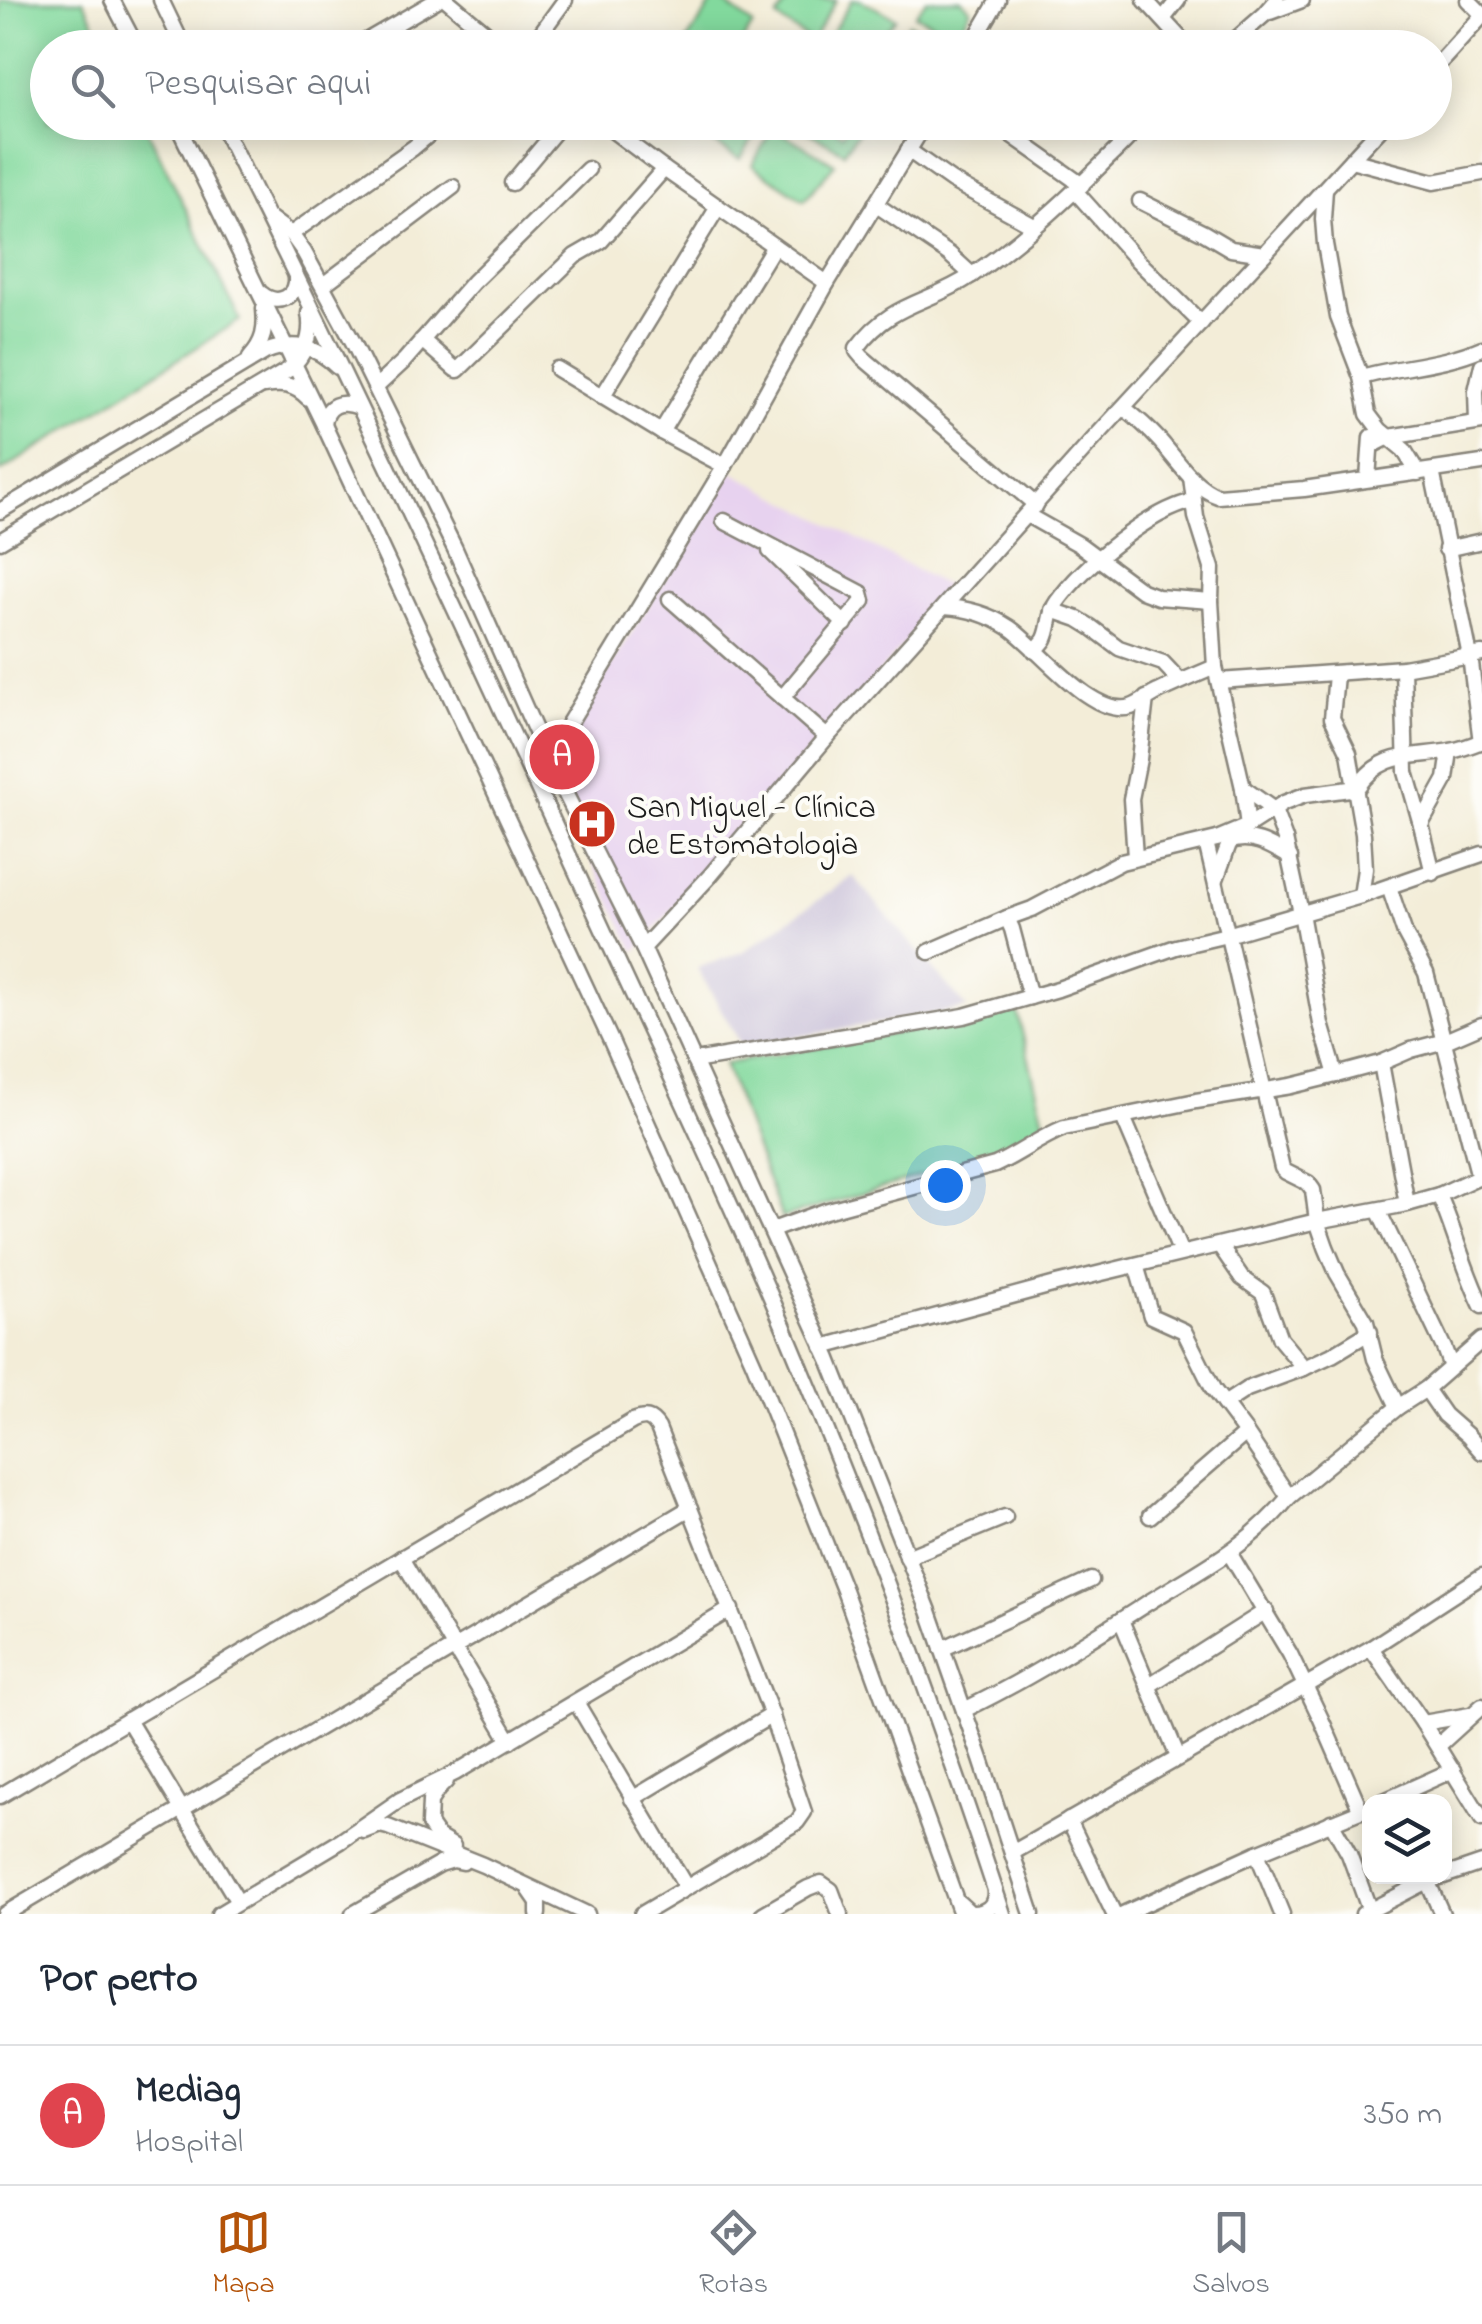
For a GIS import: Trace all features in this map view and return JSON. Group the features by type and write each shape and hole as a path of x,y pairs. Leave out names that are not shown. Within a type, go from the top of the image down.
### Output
{"street":[{"path":"112,0 128,30"},
{"path":"162,0 176,30"},
{"path":"385,30 437,0"},
{"path":"447,0 473,30"},
{"path":"543,30 565,0"},
{"path":"980,30 998,0"},
{"path":"1145,0 1173,30"},
{"path":"1163,19 1178,0"},
{"path":"1247,30 1277,0"},
{"path":"1265,14 1302,0"},
{"path":"1452,49 1482,15 1468,0"},
{"path":"185,140 324,425 602,1023 754,1364 844,1590 959,1907 970,1913 988,1910 995,1900 994,1886"},
{"path":"229,140 533,778 680,1094 804,1374 891,1592 1002,1914"},
{"path":"291,234 423,140"},
{"path":"512,183 548,140"},
{"path":"625,140 828,283"},
{"path":"533,778 725,466 914,140"},
{"path":"1016,140 1078,189 1135,258 1201,323"},
{"path":"1125,140 1078,189 972,276 898,310 879,323 857,352 1032,510 1142,591 1158,597 1211,601"},
{"path":"643,948 710,878 944,607 1370,140"},
{"path":"908,150 952,181 1034,226"},
{"path":"1352,160 1434,182 1482,172"},
{"path":"376,388 473,282 588,169"},
{"path":"422,340 458,370 574,256 601,241 664,169"},
{"path":"323,285 452,187"},
{"path":"929,952 1032,909 1112,865 1237,833 1284,803 1306,795 1357,788 1380,764 1481,742 1476,655 1425,472 1368,414 1361,377 1338,317 1323,219 1325,189"},
{"path":"1140,201 1231,249 1264,254"},
{"path":"875,204 948,254 972,276"},
{"path":"602,397 718,208"},
{"path":"1300,215 1323,219"},
{"path":"267,216 291,234 323,285 376,388 455,549 548,758 643,948 772,1230 823,1347 942,1649 1032,1914"},
{"path":"662,432 774,246"},
{"path":"261,293 276,301 290,296 298,282 296,275"},
{"path":"0,540 295,364 306,347 311,328 304,291"},
{"path":"238,368 263,341 266,321 261,293"},
{"path":"0,511 265,352 286,345 306,347 328,358 344,376"},
{"path":"1361,377 1453,359 1482,348"},
{"path":"1371,446 1389,437 1479,422 1476,391 1482,365"},
{"path":"557,369 725,466"},
{"path":"249,392 284,384 302,392 316,409"},
{"path":"324,425 326,414 335,405 348,403 359,408"},
{"path":"1124,408 1209,493 1218,496 1304,489 1482,464"},
{"path":"1368,479 1372,421"},
{"path":"1395,475 1404,450"},
{"path":"1191,476 1201,536 1212,568 1217,674 1243,788 1237,833 1216,880"},
{"path":"1035,651 1045,640 1052,610 1098,559 1164,510 1194,501"},
{"path":"724,522 861,593 862,601 845,624 782,698"},
{"path":"757,538 845,624"},
{"path":"1446,549 1482,541"},
{"path":"670,599 827,738"},
{"path":"944,607 966,608 1007,626 1075,686 1120,708 1130,708 1180,681 1217,674 1336,675 1476,655"},
{"path":"1052,610 1091,626 1119,648 1162,664 1180,681"},
{"path":"1403,668 1406,772 1432,873"},
{"path":"1336,675 1332,718 1347,745 1357,788 1365,868 1360,896"},
{"path":"1135,858 1131,799 1146,698"},
{"path":"1422,824 1446,779 1450,751"},
{"path":"1243,788 1274,810 1290,857 1320,1024 1336,1075"},
{"path":"1237,833 1290,857"},
{"path":"1206,842 1282,1168 1308,1183 1312,1190 1318,1221 1337,1274 1370,1332 1376,1358 1398,1407"},
{"path":"694,1061 964,1016 1176,946 1227,936 1389,887 1482,854"},
{"path":"823,1347 1136,1264 1407,1204 1439,1195 1480,1176 1426,973 1389,887"},
{"path":"1282,919 1297,892"},
{"path":"1006,918 1030,997"},
{"path":"772,1230 994,1165 1064,1128 1336,1075 1381,1063 1482,1025"},
{"path":"1381,1063 1407,1204"},
{"path":"1123,1116 1182,1253"},
{"path":"1439,1195 1482,1306"},
{"path":"1378,1210 1450,1367"},
{"path":"1220,1246 1242,1278 1263,1293 1280,1339 1304,1368"},
{"path":"1136,1264 1151,1316 1184,1331 1206,1379 1289,1498"},
{"path":"1224,1404 1247,1389 1304,1368 1370,1332"},
{"path":"964,1710 1039,1672 1230,1554 1289,1498 1482,1340"},
{"path":"1426,1389 1444,1415 1482,1452"},
{"path":"0,1796 642,1417 650,1418 658,1428 731,1610 803,1806 801,1817 642,1914"},
{"path":"1150,1516 1246,1433"},
{"path":"5,1914 690,1508"},
{"path":"907,1557 1004,1518"},
{"path":"1230,1554 1290,1654 1362,1803"},
{"path":"401,1558 510,1741"},
{"path":"1012,1853 1371,1648 1482,1576"},
{"path":"942,1649 1090,1580"},
{"path":"218,1914 401,1801 731,1610"},
{"path":"1148,1686 1266,1611"},
{"path":"1121,1620 1178,1758"},
{"path":"1371,1648 1482,1819"},
{"path":"576,1702 686,1887"},
{"path":"1423,1723 1476,1710"},
{"path":"1438,1746 1476,1710"},
{"path":"632,1798 772,1715"},
{"path":"128,1720 238,1902"},
{"path":"1403,1794 1453,1770"},
{"path":"404,1834 422,1833 438,1788 455,1773"},
{"path":"1465,1789 1482,1797"},
{"path":"410,1880 427,1860 425,1848 392,1820 393,1808 401,1801 416,1798 426,1804 438,1836 484,1866"},
{"path":"1123,1914 1148,1909 1257,1853 1362,1810"},
{"path":"1069,1820 1114,1914"},
{"path":"1331,1822 1349,1854 1367,1913 1423,1884"},
{"path":"340,1841 380,1826 484,1866 588,1914"},
{"path":"1257,1853 1282,1914"},
{"path":"353,1914 440,1864 453,1860 484,1866"},
{"path":"1452,1872 1482,1863"},
{"path":"764,1914 818,1884 831,1890 840,1914"},
{"path":"1435,1884 1442,1914"},
{"path":"525,1885 538,1902 538,1914"},
{"path":"561,1914 579,1914"}],"shaded area":[{"path":"732,472 952,589 635,952 547,769"},
{"path":"853,876 967,1008 742,1046 697,968 743,952"}],"green space":[{"path":"0,0 83,0 98,30 30,30 30,140 152,140 240,320 0,472"},
{"path":"714,0 721,0 753,25 750,30 694,30"},
{"path":"788,0 836,0 819,30 794,30 777,18"},
{"path":"852,0 860,0 896,18 886,30 833,30"},
{"path":"926,0 961,0 971,9 960,30 947,30 915,15"},
{"path":"709,140 752,140 740,159"},
{"path":"766,140 794,140 835,164 804,200 752,165"},
{"path":"822,140 852,140 844,152"},
{"path":"1017,1011 1045,1125 1013,1148 782,1218 724,1064"}],"place":[{"name":"Mediag","path":"562,757"},
{"name":"San Miguel - Clínica de Estomatologia","path":"592,824"}]}
